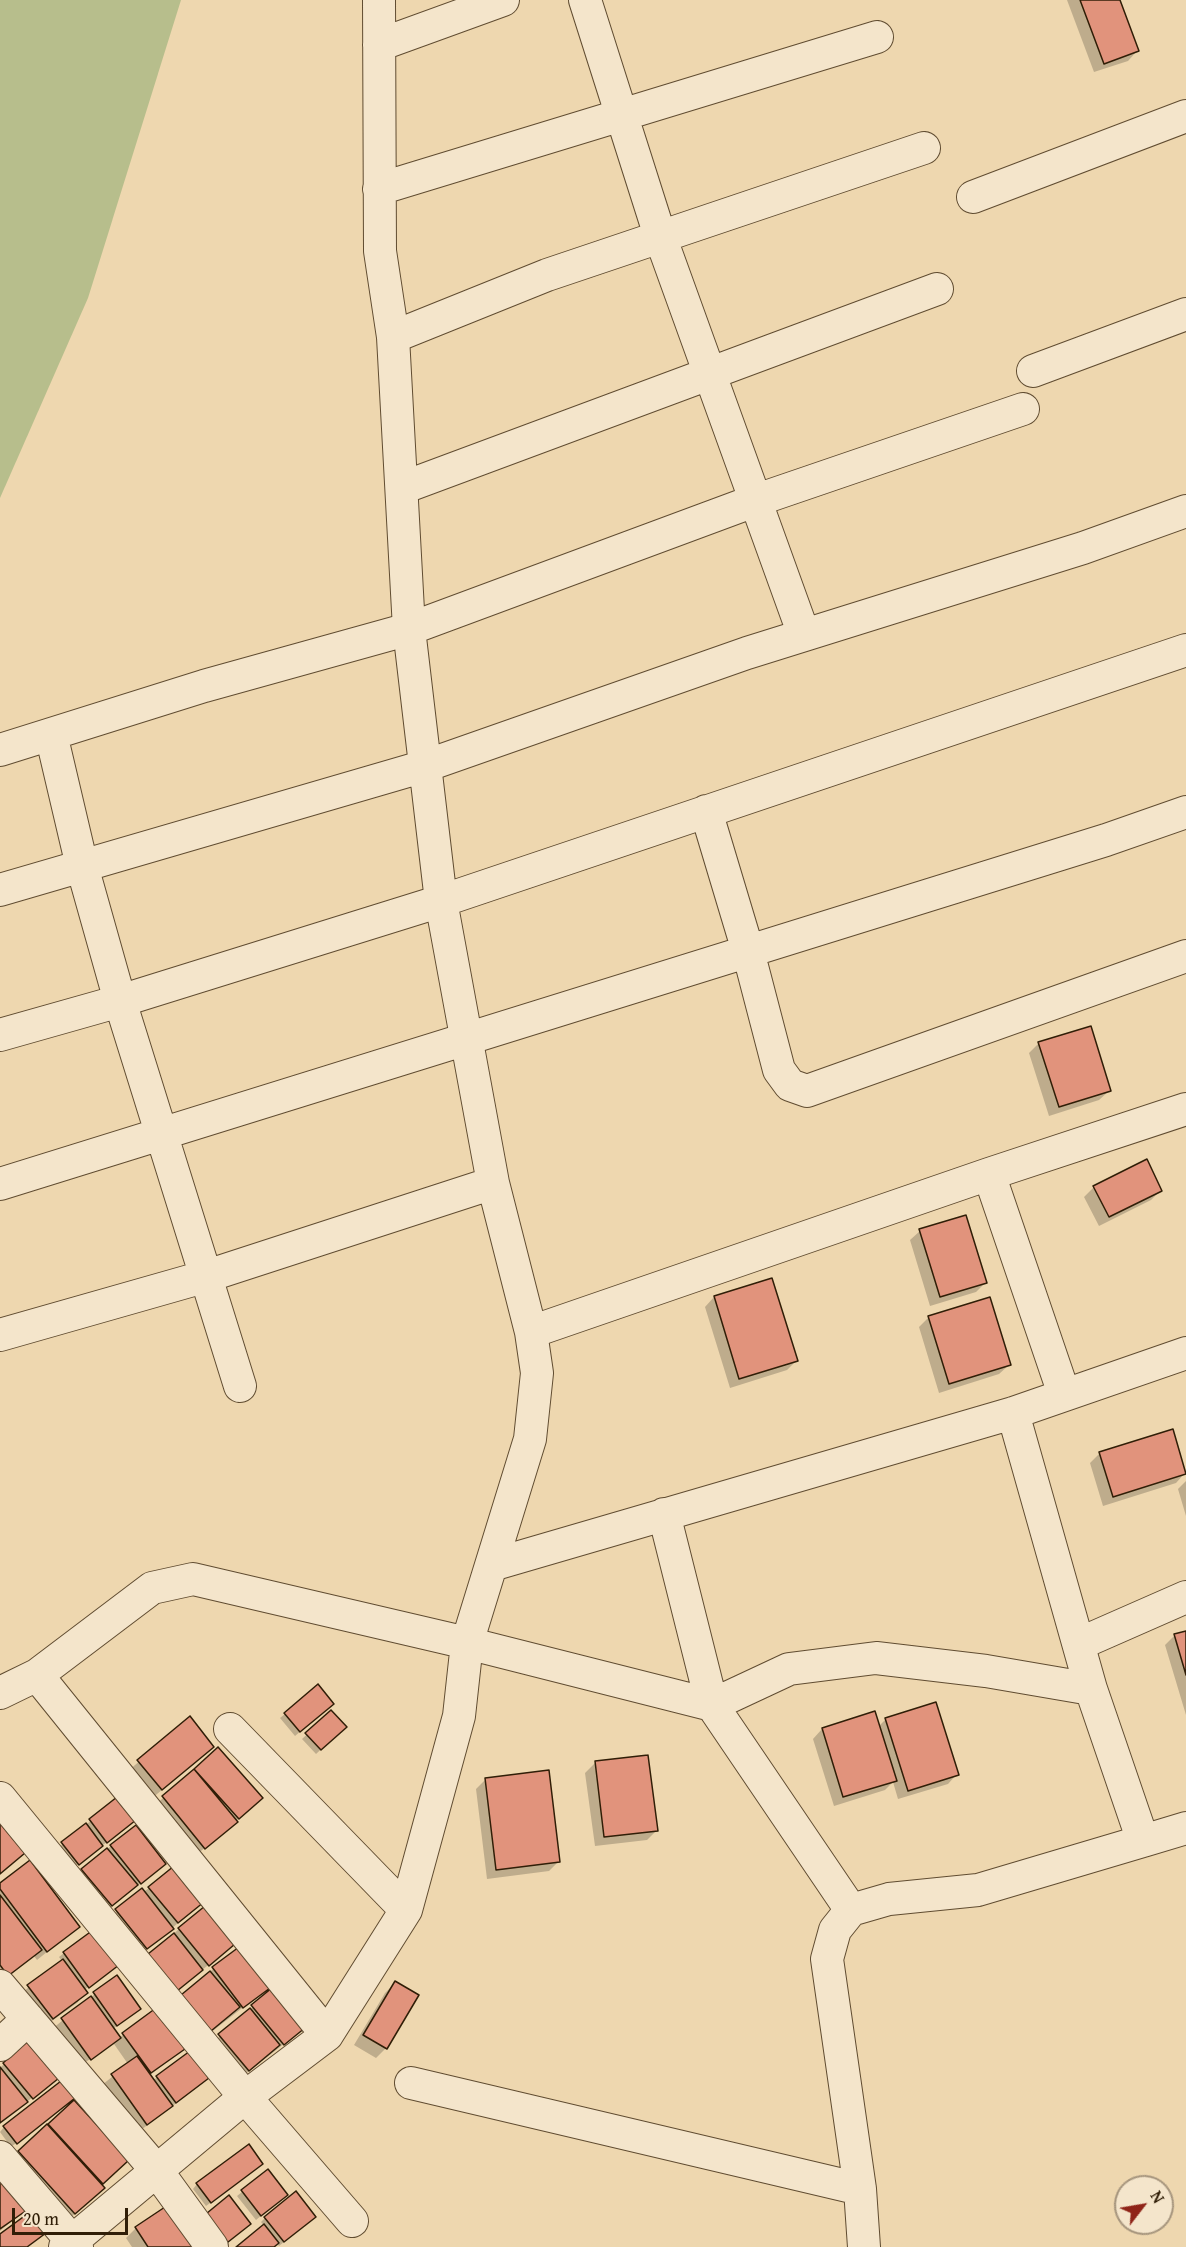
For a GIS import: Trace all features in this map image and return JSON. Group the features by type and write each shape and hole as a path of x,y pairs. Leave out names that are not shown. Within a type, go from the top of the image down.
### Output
{"street":[{"path":"0,2157 72,2245 245,2097 327,2035 406,1910 459,1716 467,1643 530,1439 537,1373 531,1332 494,1183 441,901 409,629 393,337 380,251 379,0"},
{"path":"379,45 503,0"},
{"path":"585,0 660,236 804,635"},
{"path":"379,189 622,117 877,37"},
{"path":"973,197 1186,116"},
{"path":"393,337 547,275 924,148"},
{"path":"402,489 937,289"},
{"path":"1033,371 1186,314"},
{"path":"0,750 204,686 409,629 754,501 1023,409"},
{"path":"0,890 425,766 804,635 1083,548 1186,511"},
{"path":"0,1035 120,1001 441,901 1186,650"},
{"path":"51,734 82,866 120,1001 183,1210 207,1276 240,1386"},
{"path":"706,811 748,951 779,1070 790,1084 807,1091 1186,956"},
{"path":"0,1184 468,1040 1186,812"},
{"path":"531,1332 989,1174 1186,1109"},
{"path":"989,1174 1064,1394"},
{"path":"0,1335 207,1276 494,1183"},
{"path":"492,1565 1013,1413 1186,1353"},
{"path":"1013,1413 1090,1689 1143,1841"},
{"path":"664,1514 712,1705 851,1910"},
{"path":"0,1693 37,1675 152,1588 192,1580 467,1643 712,1705 789,1669 876,1658 986,1671 1090,1689"},
{"path":"1078,1644 1186,1597"},
{"path":"37,1675 327,2035"},
{"path":"230,1729 406,1910"},
{"path":"0,1798 245,2097 352,2221"},
{"path":"864,2247 860,2189 827,1959 835,1930 851,1910 889,1899 978,1890 1186,1828"},
{"path":"0,1986 157,2171 212,2247"},
{"path":"0,2045 28,2019"},
{"path":"411,2083 860,2189"}],"green space":[{"path":"0,0 181,0 88,298 0,498"}],"building":[{"path":"1080,0 1120,0 1139,51 1104,64"},
{"path":"1091,1026 1111,1091 1059,1107 1038,1042"},
{"path":"1147,1159 1162,1191 1109,1217 1093,1186"},
{"path":"966,1215 987,1283 940,1297 919,1229"},
{"path":"772,1278 798,1361 739,1379 714,1296"},
{"path":"990,1297 1011,1365 949,1384 928,1316"},
{"path":"1173,1429 1186,1474 1113,1497 1099,1452"},
{"path":"1186,1631 1186,1675 1174,1634"},
{"path":"318,1684 334,1704 300,1732 284,1713"},
{"path":"936,1702 959,1775 908,1791 885,1718"},
{"path":"331,1710 347,1727 321,1750 305,1733"},
{"path":"875,1711 897,1781 843,1797 822,1728"},
{"path":"190,1716 214,1747 162,1790 137,1760"},
{"path":"218,1747 263,1798 239,1819 194,1769"},
{"path":"648,1755 658,1831 604,1837 595,1761"},
{"path":"194,1769 238,1822 205,1849 162,1796"},
{"path":"549,1770 560,1862 496,1870 485,1778"},
{"path":"117,1797 136,1820 107,1843 89,1819"},
{"path":"0,1823 25,1853 0,1874"},
{"path":"86,1823 103,1846 79,1865 61,1842"},
{"path":"136,1825 166,1864 141,1884 110,1845"},
{"path":"107,1848 138,1885 112,1906 81,1869"},
{"path":"30,1860 80,1927 47,1952 0,1889 0,1883"},
{"path":"174,1866 204,1902 178,1923 148,1887"},
{"path":"142,1888 174,1929 147,1949 115,1909"},
{"path":"0,1895 42,1950 8,1976 0,1965"},
{"path":"205,1906 235,1944 209,1966 178,1928"},
{"path":"93,1930 119,1965 89,1988 63,1952"},
{"path":"174,1933 203,1970 177,1991 148,1954"},
{"path":"239,1947 270,1988 243,2008 212,1967"},
{"path":"63,1959 88,1993 53,2019 27,1985"},
{"path":"210,1971 240,2007 211,2031 181,1995"},
{"path":"117,1975 141,2009 117,2026 93,1992"},
{"path":"395,1981 419,1995 387,2049 363,2035"},
{"path":"278,1983 311,2023 284,2045 251,2005"},
{"path":"91,1996 121,2038 91,2060 61,2018"},
{"path":"156,2008 185,2049 151,2073 122,2033"},
{"path":"250,2008 280,2045 249,2071 218,2034"},
{"path":"28,2041 59,2078 33,2099 3,2063"},
{"path":"190,2051 209,2078 176,2103 156,2076"},
{"path":"137,2056 173,2106 147,2125 111,2074"},
{"path":"0,2067 28,2102 0,2123"},
{"path":"61,2081 75,2098 17,2144 3,2126"},
{"path":"74,2100 129,2160 103,2184 48,2124"},
{"path":"47,2124 105,2188 75,2214 18,2151"},
{"path":"249,2144 263,2164 211,2203 196,2183"},
{"path":"268,2169 288,2195 261,2216 241,2190"},
{"path":"5,2178 27,2210 0,2229 0,2182"},
{"path":"296,2191 316,2217 284,2242 264,2217"},
{"path":"229,2195 251,2224 223,2246 201,2218"},
{"path":"171,2203 197,2247 148,2247 135,2227"},
{"path":"30,2212 46,2233 27,2247 0,2247 0,2234"},
{"path":"264,2224 279,2243 274,2247 236,2247"}]}
